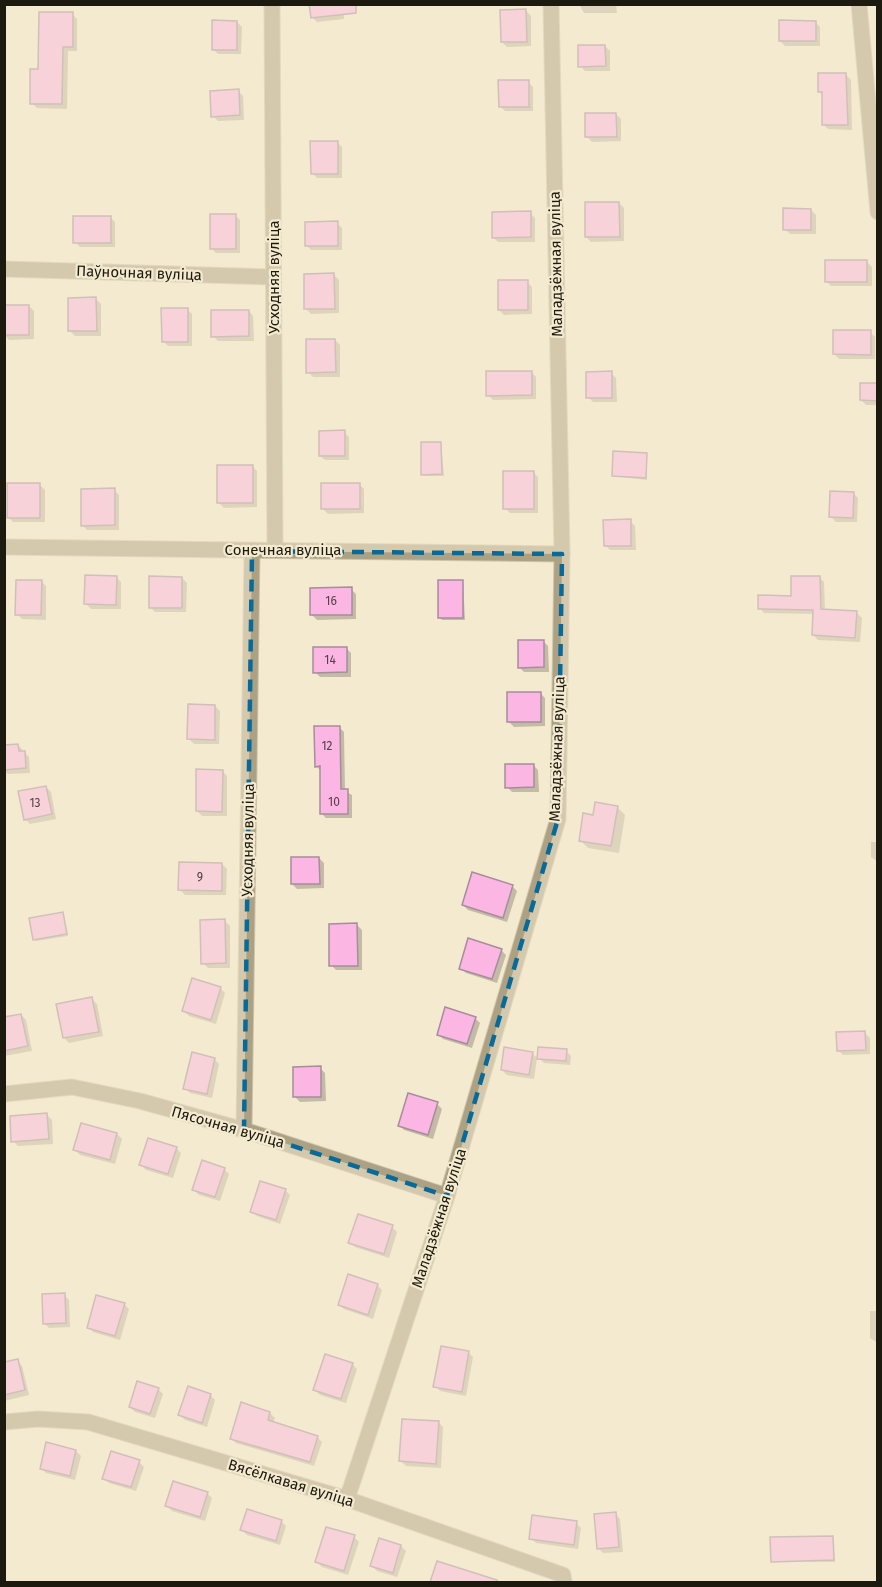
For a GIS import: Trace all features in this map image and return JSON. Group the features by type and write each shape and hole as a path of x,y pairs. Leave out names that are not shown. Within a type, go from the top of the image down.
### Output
{"street":[{"name":"Усходняя вуліца","path":"272,4 275,549"},
{"name":"Маладзёжная вуліца","path":"347,1499 447,1196 558,819 562,554 551,4"},
{"path":"859,4 878,212"},
{"name":"Паўночная вуліца","path":"4,269 273,277"},
{"name":"Сонечная вуліца","path":"4,547 562,554"},
{"name":"Усходняя вуліца","path":"244,1130 252,551"},
{"name":"Пясочная вуліца","path":"4,1094 72,1087 140,1101 244,1130 447,1196"},
{"name":"Вясёлкавая вуліца","path":"4,1422 38,1419 88,1422 347,1499 563,1575 564,1582"}],"highlighted area":[{"path":"252,551 562,554 558,819 447,1196 244,1130"}],"building":[{"path":"309,4 356,4 356,13 311,18"},
{"path":"526,9 527,42 501,42 500,10"},
{"path":"39,12 73,12 73,47 63,47 62,104 30,104 30,69 38,69"},
{"path":"212,20 237,21 237,50 212,50"},
{"path":"779,20 816,21 816,41 779,41"},
{"path":"578,45 605,45 606,66 578,67"},
{"path":"818,73 846,73 848,125 822,125 822,92 818,92"},
{"path":"498,80 529,80 529,107 499,107"},
{"path":"239,89 240,115 211,117 210,91"},
{"path":"585,113 616,113 617,137 585,137"},
{"path":"310,141 338,141 338,174 311,174"},
{"path":"585,202 619,202 620,237 585,237"},
{"path":"783,208 811,209 811,230 783,230"},
{"path":"531,211 531,237 492,238 492,212"},
{"path":"210,214 236,214 236,249 210,249"},
{"path":"73,216 111,216 111,243 73,243"},
{"path":"338,221 338,246 305,246 305,222"},
{"path":"825,260 867,260 867,282 825,282"},
{"path":"334,273 335,309 304,309 304,274"},
{"path":"498,280 528,280 528,310 498,310"},
{"path":"96,297 97,331 68,331 68,298"},
{"path":"4,305 29,305 29,335 4,335"},
{"path":"161,308 188,308 188,342 162,342"},
{"path":"211,310 249,310 249,336 211,337"},
{"path":"833,330 871,330 871,355 833,354"},
{"path":"306,339 335,339 336,372 306,373"},
{"path":"486,371 532,371 532,395 486,396"},
{"path":"612,371 612,398 586,398 586,372"},
{"path":"860,383 878,383 878,401 860,400"},
{"path":"345,430 345,456 319,456 319,431"},
{"path":"421,442 441,442 442,474 421,475"},
{"path":"613,451 647,453 646,478 612,476"},
{"path":"217,465 253,465 253,503 217,503"},
{"path":"503,471 534,471 534,509 503,509"},
{"path":"7,483 40,483 40,518 7,518"},
{"path":"321,483 360,483 360,509 321,509"},
{"path":"115,488 115,525 81,526 81,489"},
{"path":"830,491 854,492 853,518 829,517"},
{"path":"631,519 631,546 604,546 603,520"},
{"path":"85,575 117,576 116,605 84,604"},
{"path":"149,576 182,577 182,608 149,608"},
{"path":"791,576 820,576 821,609 857,611 855,638 812,635 813,610 758,609 758,595 791,596"},
{"path":"16,580 42,580 41,615 15,615"},
{"path":"438,580 463,580 463,618 438,618"},
{"path":"352,587 352,615 310,615 310,588"},
{"path":"518,640 544,640 544,667 518,668"},
{"path":"313,647 347,647 347,672 313,673"},
{"path":"507,692 541,692 541,722 507,722"},
{"path":"188,704 215,705 215,740 187,739"},
{"path":"314,726 340,726 341,789 348,789 348,814 320,814 320,766 315,767"},
{"path":"18,744 19,751 25,751 26,768 4,770 4,745"},
{"path":"505,764 534,764 534,787 505,788"},
{"path":"196,769 223,770 222,812 196,811"},
{"path":"46,786 52,814 24,820 18,791"},
{"path":"595,802 618,806 611,846 579,841 583,813 593,815"},
{"path":"291,857 319,857 320,884 291,884"},
{"path":"179,862 222,863 222,891 178,890"},
{"path":"472,872 513,885 503,918 462,905"},
{"path":"63,912 67,934 33,940 29,918"},
{"path":"225,919 226,963 201,964 200,920"},
{"path":"357,923 358,966 329,966 329,924"},
{"path":"468,938 502,949 492,979 459,969"},
{"path":"192,978 221,987 211,1020 182,1011"},
{"path":"92,997 99,1032 63,1038 56,1004"},
{"path":"445,1007 476,1017 467,1044 437,1035"},
{"path":"21,1014 28,1046 4,1051 4,1017"},
{"path":"865,1031 866,1050 837,1051 836,1032"},
{"path":"504,1047 533,1052 529,1075 501,1070"},
{"path":"538,1047 567,1049 566,1061 537,1059"},
{"path":"192,1052 215,1058 207,1094 183,1089"},
{"path":"321,1066 321,1097 293,1097 293,1067"},
{"path":"408,1093 438,1102 428,1135 398,1126"},
{"path":"47,1113 49,1139 11,1142 10,1116"},
{"path":"81,1123 117,1133 110,1160 73,1150"},
{"path":"148,1138 177,1147 168,1174 139,1165"},
{"path":"202,1160 225,1168 215,1197 192,1190"},
{"path":"260,1181 286,1189 276,1220 250,1212"},
{"path":"358,1214 393,1225 384,1254 348,1243"},
{"path":"348,1274 378,1284 368,1315 338,1305"},
{"path":"65,1293 66,1323 43,1324 42,1294"},
{"path":"96,1295 125,1303 115,1336 87,1328"},
{"path":"441,1346 469,1351 462,1392 433,1387"},
{"path":"325,1354 353,1363 341,1399 313,1390"},
{"path":"18,1359 25,1390 4,1395 4,1362"},
{"path":"137,1381 159,1388 150,1414 129,1407"},
{"path":"188,1386 211,1394 202,1423 178,1415"},
{"path":"241,1402 270,1412 268,1420 318,1436 310,1462 230,1439"},
{"path":"402,1419 439,1421 436,1464 399,1461"},
{"path":"46,1442 76,1450 70,1476 40,1469"},
{"path":"111,1451 140,1460 131,1487 102,1479"},
{"path":"173,1481 208,1492 200,1517 165,1506"},
{"path":"247,1509 282,1520 276,1541 240,1530"},
{"path":"616,1512 619,1547 597,1549 594,1514"},
{"path":"532,1515 577,1521 574,1545 529,1539"},
{"path":"326,1527 355,1535 344,1571 315,1562"},
{"path":"833,1536 834,1560 771,1562 770,1537"},
{"path":"379,1538 401,1545 393,1573 370,1566"},
{"path":"437,1561 497,1580 497,1582 430,1582"}]}
